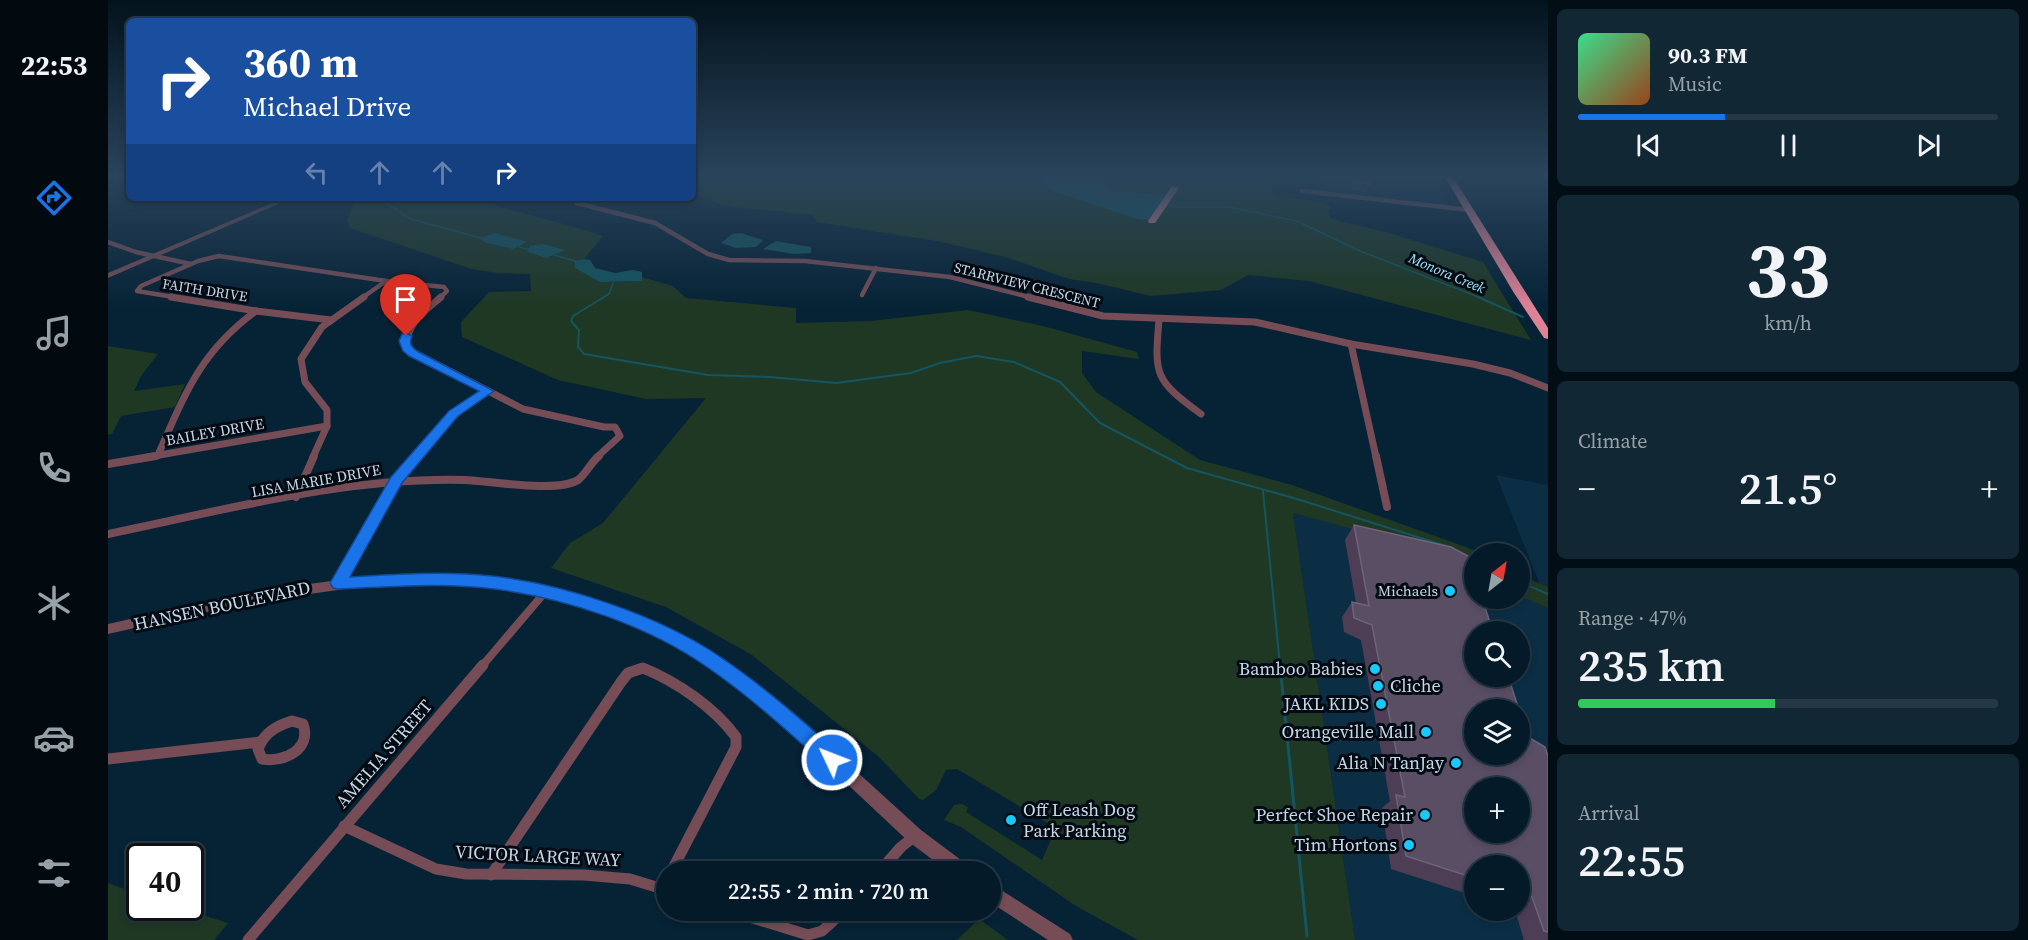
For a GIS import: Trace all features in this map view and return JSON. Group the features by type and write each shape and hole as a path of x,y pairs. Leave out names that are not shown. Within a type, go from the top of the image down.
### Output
{"highway":[{"path":"1476,221 1519,293 1548,336"}],"street":[{"path":"108,276 236,221"},
{"name":"STARRVIEW CRESCENT","path":"647,221 655,223 708,254 729,260 805,261 961,279 1093,315 1159,320 1256,322 1351,344 1482,366 1510,373 1548,388"},
{"name":"LISA MARIE DRIVE","path":"108,242 191,264 206,258 225,256 446,289 411,328 404,341 407,349 523,409 604,427 615,427 620,436 602,452 579,479 562,486 465,480 396,480 342,487 108,534"},
{"name":"FAITH DRIVE","path":"191,264 141,286 137,291 256,311 331,320"},
{"path":"862,295 876,268"},
{"path":"296,497 327,426 327,410 305,382 301,359 316,334 331,320 386,281"},
{"path":"158,455 187,388 204,359 233,326 256,311"},
{"path":"1159,320 1157,361 1159,374 1186,403 1201,414"},
{"path":"1351,344 1387,507"},
{"path":"338,583 396,480 454,413 488,391"},
{"name":"BAILEY DRIVE","path":"108,464 327,426"},
{"name":"HANSEN BOULEVARD","path":"108,629 251,597 338,583 429,579 492,582 546,591 597,607 663,633 711,660 783,714 915,836 948,861"},
{"name":"AMELIA STREET","path":"248,940 546,591"},
{"path":"491,875 621,682 628,674 644,668 662,676 723,720 736,736 736,747 677,861"},
{"path":"108,759 260,742 272,729 281,724 299,722 306,729 305,740 300,747 277,761 262,759 258,749 260,742"},
{"name":"VICTOR LARGE WAY","path":"344,826 436,869 491,875 584,875 630,879 656,884"},
{"path":"889,861 915,836"},
{"path":"1001,899 1064,940"},
{"path":"763,921 808,935 822,931 832,921"}],"shaded area":[{"path":"347,221 551,221 603,236 584,259 575,262 575,267 600,282 642,281 641,277 673,286 686,298 796,308 796,323 871,321 968,310 1043,326 1137,352 1139,359 1082,351 1082,373 1096,392 1200,460 1292,485 1464,546 1464,565 1444,554 1293,513 1355,940 1138,940 1076,906 961,827 944,820 954,805 962,804 968,807 966,812 1042,860 1056,828 957,769 946,770 936,790 923,800 919,799 879,757 752,655 666,607 551,568 570,543 603,523 706,398 646,399 558,380 462,337 461,322 489,292 531,291 530,274 497,273 472,269 350,228"},
{"path":"1339,221 1389,233 1483,262 1531,340 1309,281 1248,275 1221,290 1151,296 1069,279 1006,257 937,241 817,222"},
{"path":"495,233 527,242 513,249 483,242 481,238"},
{"path":"741,233 763,240 756,247 736,248 721,243 732,234"},
{"path":"776,241 811,247 811,253 794,254 763,249"},
{"path":"543,244 565,250 546,258 528,252 530,246"},
{"path":"590,260 595,268 615,273 633,270 642,272 642,281 600,282 575,268 575,261"},
{"path":"108,346 158,354 141,376 134,391 185,384 175,407 121,416 112,434 108,435"},
{"path":"1496,475 1548,485 1548,587 1540,585 1530,560 1530,543 1523,543"},
{"path":"1293,513 1444,554 1464,565 1464,609 1530,609 1530,600 1548,608 1548,940 1355,940"},
{"path":"1530,579 1548,587 1548,608 1530,600"},
{"path":"108,883 126,889 126,921 204,921 204,915 228,923 214,940 108,940"},
{"path":"977,921 982,921 1008,940 957,940"}],"building":[{"name":"Orangeville Mall","path":"1354,525 1451,547 1464,554 1464,609 1486,609 1489,621 1464,621 1464,687 1512,687 1515,699 1464,699 1464,765 1530,765 1530,738 1545,747 1548,756 1548,932 1544,931 1530,896 1530,855 1464,855 1464,875 1406,856 1396,795 1405,797 1372,625 1354,618 1352,602 1369,606"}],"waterway":[{"path":"418,221 481,238"},
{"name":"Monora Creek","path":"1296,221 1360,251 1481,298"},
{"path":"519,247 530,250"},
{"path":"554,255 575,261"},
{"path":"602,298 609,294 613,283"},
{"path":"604,297 573,316 571,321 579,330 578,347 584,354 708,375 770,377 836,383 911,373 940,363 976,356 1014,362 1060,382 1100,423 1187,468 1297,499 1446,546"},
{"name":"Monora Creek","path":"1478,297 1523,317"},
{"path":"1263,491 1280,666"},
{"path":"1530,586 1548,594"},
{"path":"1280,665 1307,936"}],"place":[{"name":"Michaels","path":"1450,591"},
{"name":"Bamboo Babies","path":"1375,669"},
{"name":"Cliche","path":"1378,686"},
{"name":"JAKL KIDS","path":"1381,704"},
{"name":"Orangeville Mall","path":"1426,732"},
{"name":"Alia N TanJay","path":"1456,763"},
{"name":"Perfect Shoe Repair","path":"1425,815"},
{"name":"Off Leash Dog Park Parking","path":"1011,820"},
{"name":"Tim Hortons","path":"1409,845"}],"route":[{"path":"406,336 404,341 407,349 413,354 488,391 454,413 396,480 338,583 429,579 492,582 546,591 597,607 663,633 711,660 783,714 832,760"}]}
